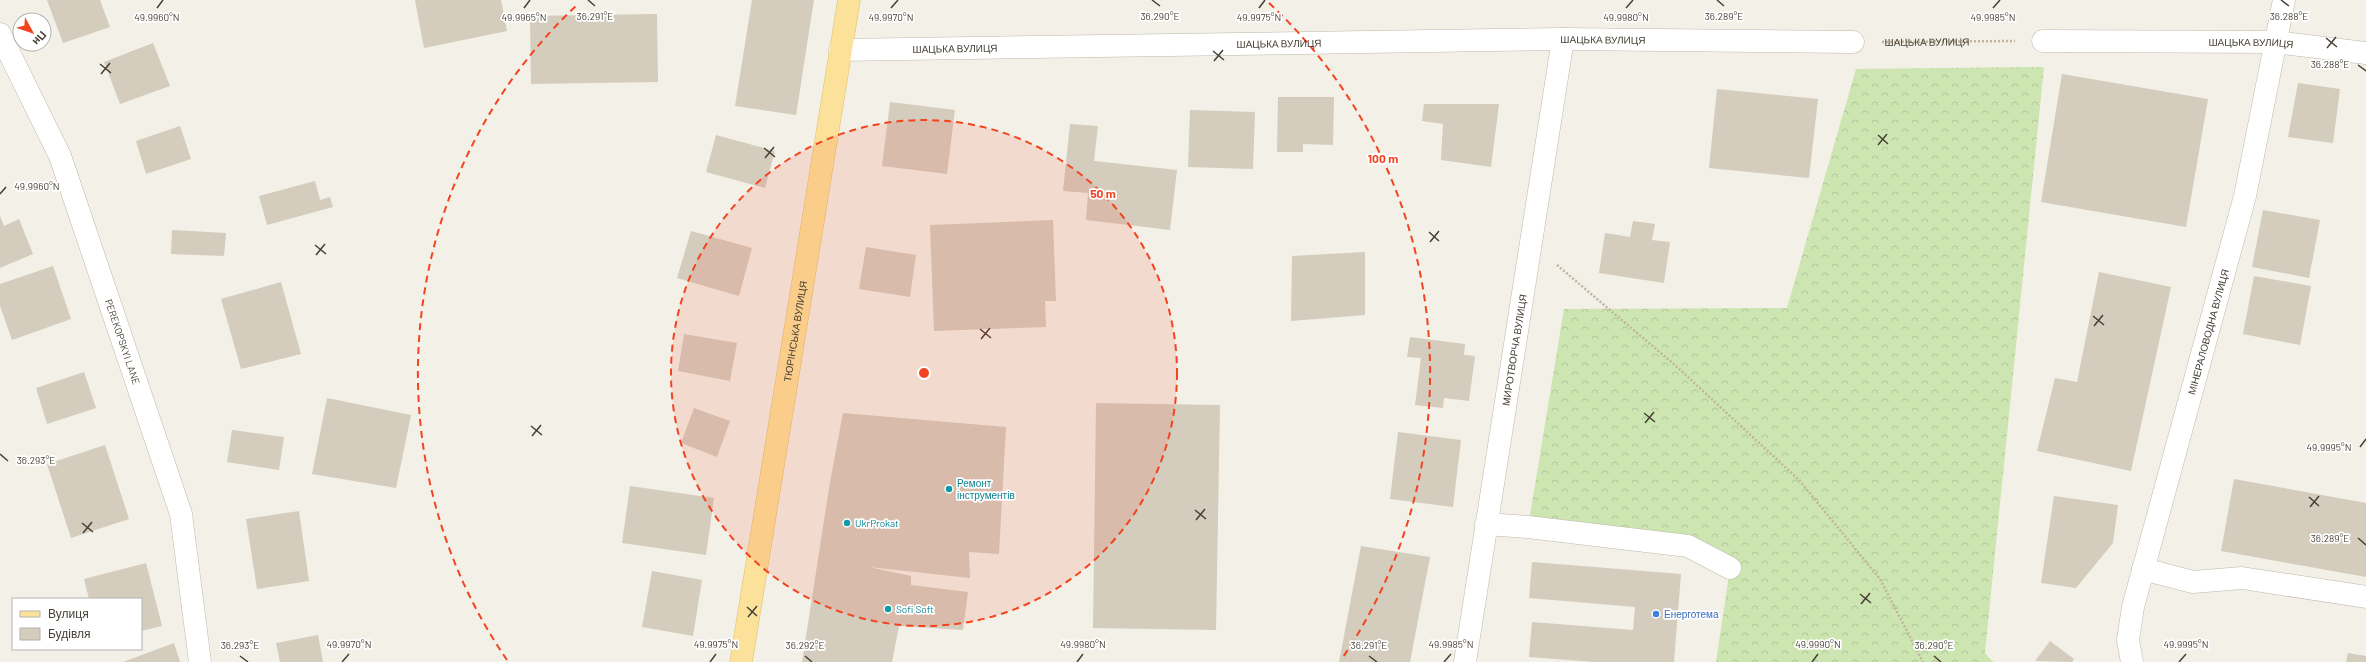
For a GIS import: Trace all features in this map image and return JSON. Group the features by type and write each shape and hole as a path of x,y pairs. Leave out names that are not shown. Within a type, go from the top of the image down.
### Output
{"main road":[{"name":"ТЮРІНСЬКА ВУЛИЦЯ","path":"741,662 849,0"}],"street":[{"name":"МІНЕРАЛОВОДНА ВУЛИЦЯ","path":"2132,662 2128,640 2133,607 2245,196 2284,0"},
{"name":"PEREKOPSKYI LANE","path":"0,34 60,156 181,514 200,662"},
{"name":"ШАЦЬКА ВУЛИЦЯ","path":"840,50 1563,39 1853,42"},
{"name":"МИРОТВОРЧА ВУЛИЦЯ","path":"1465,662 1563,39"},
{"name":"ШАЦЬКА ВУЛИЦЯ","path":"2043,41 2275,42 2366,53"},
{"path":"1486,524 1528,527 1688,546 1730,568"},
{"path":"2144,569 2193,582 2242,578 2366,598"}],"path":[{"name":"ШАЦЬКА ВУЛИЦЯ","path":"1853,42 2043,41"},
{"path":"1531,244 1676,366 1799,480 1880,579 1923,662"}],"green space":[{"path":"2044,67 1985,653 1993,662 1716,662 1730,568 1688,546 1528,527 1564,309 1787,308 1856,69"}],"building":[{"path":"47,0 100,0 110,27 63,43"},
{"path":"415,0 501,0 507,31 424,48"},
{"path":"752,0 814,0 796,115 735,106"},
{"path":"657,14 658,82 531,84 530,16"},
{"path":"153,43 170,86 120,104 104,62"},
{"path":"2062,74 2208,99 2186,227 2041,202"},
{"path":"2298,83 2340,89 2333,143 2288,137"},
{"path":"1717,89 1818,99 1809,178 1709,168"},
{"path":"1278,97 1334,97 1333,145 1303,144 1303,152 1277,152"},
{"path":"890,102 955,110 947,174 882,166"},
{"path":"1424,104 1499,104 1491,167 1441,160 1443,124 1422,121"},
{"path":"1190,110 1255,112 1253,169 1188,167"},
{"path":"1070,124 1098,126 1094,161 1177,170 1170,230 1086,220 1088,193 1063,191"},
{"path":"180,126 191,159 146,174 136,141"},
{"path":"716,135 775,151 765,188 706,172"},
{"path":"315,181 320,200 330,197 333,207 267,225 259,196"},
{"path":"2263,210 2320,220 2309,278 2252,267"},
{"path":"0,216 4,226 19,219 33,254 0,268"},
{"path":"1053,220 1056,301 1045,301 1046,327 934,331 930,225"},
{"path":"1633,221 1655,224 1652,240 1670,242 1664,283 1599,273 1605,233 1630,237"},
{"path":"172,230 226,233 224,256 171,254"},
{"path":"691,231 752,248 739,296 677,278"},
{"path":"866,247 916,255 910,297 859,289"},
{"path":"1365,252 1365,315 1291,321 1292,256"},
{"path":"53,266 71,319 12,340 0,306 0,284"},
{"path":"2099,272 2171,287 2131,471 2037,451 2055,378 2077,382"},
{"path":"2254,276 2311,286 2300,345 2243,334"},
{"path":"281,282 301,354 241,369 221,299"},
{"path":"684,334 737,343 730,381 678,371"},
{"path":"1410,337 1465,344 1464,355 1475,356 1469,401 1444,398 1443,408 1415,405 1421,358 1407,357"},
{"path":"84,372 96,408 47,424 36,388"},
{"path":"327,398 411,415 396,488 312,474"},
{"path":"1096,403 1220,405 1216,630 1093,628"},
{"path":"694,408 730,421 717,457 681,443"},
{"path":"843,413 1006,427 999,554 969,552 970,578 869,567 911,576 911,585 968,592 963,630 899,626 892,662 802,662 830,482"},
{"path":"232,430 284,437 279,470 227,462"},
{"path":"1398,432 1461,440 1453,507 1390,499"},
{"path":"105,445 129,519 71,538 47,464"},
{"path":"2234,479 2366,503 2366,577 2221,551"},
{"path":"630,486 714,498 706,555 622,543"},
{"path":"2054,496 2118,505 2113,543 2076,588 2041,583"},
{"path":"299,511 309,581 257,589 246,519"},
{"path":"1361,546 1430,557 1410,662 1339,662"},
{"name":"Енерготема","path":"1532,562 1681,574 1674,662 1594,662 1529,657 1532,622 1633,630 1635,607 1529,598"},
{"path":"146,563 162,626 142,631 142,598 89,598 84,579"},
{"path":"652,571 702,580 693,636 642,627"},
{"path":"318,635 323,662 280,662 276,643"},
{"path":"2050,641 2074,659 2072,662 2035,661"},
{"path":"174,643 180,662 123,662"},
{"path":"2348,653 2366,656 2366,662 2346,662"}],"place":[{"name":"Ремонт інструментів","path":"949,489"},
{"name":"UkrProkat","path":"847,523"},
{"name":"Sofi Soft","path":"888,609"},
{"name":"Енерготема","path":"1656,614"}]}
